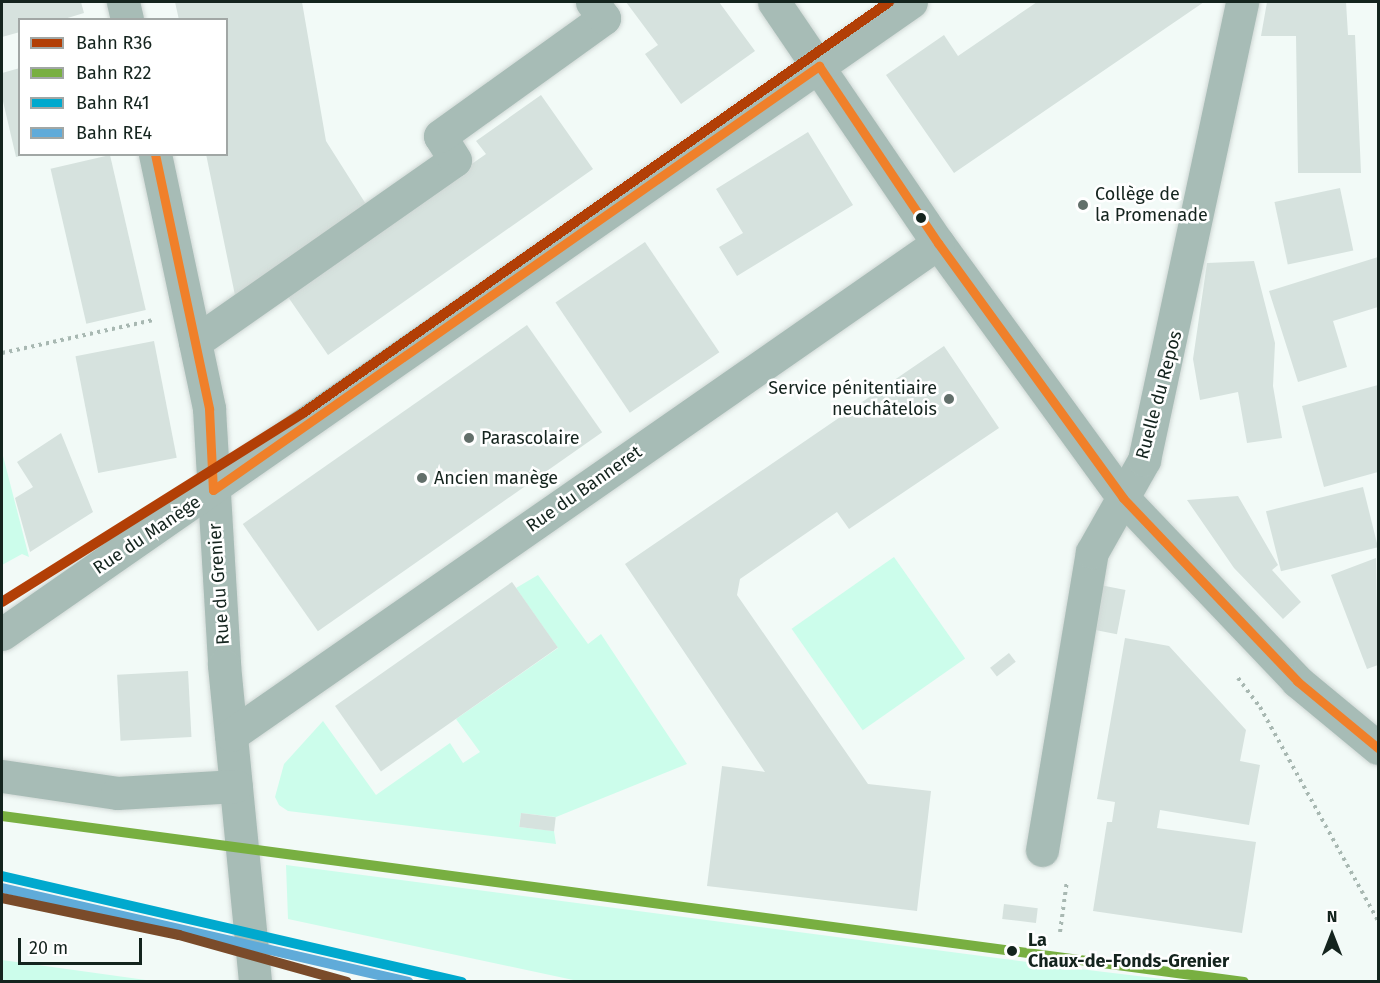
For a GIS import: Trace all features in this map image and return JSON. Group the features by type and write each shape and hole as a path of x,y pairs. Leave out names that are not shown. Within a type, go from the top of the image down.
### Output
{"street":[{"path":"123,2 126,18"},
{"path":"195,342 455,160 440,136 604,18 592,2"},
{"path":"774,2 938,243 1123,498 1297,681 1378,748"},
{"name":"Rue du Manège","path":"2,634 213,490 912,2"},
{"name":"Ruelle du Repos","path":"1042,850 1092,552 1144,460 1174,335 1242,2"},
{"name":"Rue du Grenier","path":"155,156 209,409 231,735 255,981"},
{"name":"Rue du Banneret","path":"231,735 938,243"},
{"path":"2,776 117,793 236,786"}],"path":[{"path":"2,353 160,319"},
{"path":"1235,674 1260,708 1378,921"},
{"path":"1060,932 1067,877"}],"green space":[{"path":"2,452 29,557 22,554 2,565"},
{"path":"894,557 965,659 863,730 792,629"},
{"path":"538,575 588,644 601,634 687,764 556,817 521,813 519,827 554,831 556,844 288,811 279,805 275,797 284,764 323,721 376,795 450,743 463,763 480,752 456,719 558,648 516,588"},
{"path":"286,865 1179,981 578,981 288,919"},
{"path":"2,960 153,981 2,981"}],"building":[{"path":"2,2 81,2 84,13 68,18 18,18 18,33 2,37"},
{"path":"175,2 302,2 326,141 369,209 237,305 206,156 228,156 228,18 179,18"},
{"path":"626,2 719,2 755,51 681,104 645,54 658,45"},
{"path":"1037,2 1204,2 954,173 886,75 944,35 958,56"},
{"path":"1267,2 1346,2 1348,35 1355,35 1361,173 1298,173 1296,36 1261,36"},
{"path":"18,69 18,156 20,156 16,157 2,97 2,73"},
{"path":"541,95 593,169 328,355 286,294 486,154 476,141"},
{"path":"808,132 853,205 737,276 719,247 743,233 716,189"},
{"path":"110,156 146,310 86,324 51,169"},
{"path":"1340,188 1353,251 1288,265 1274,202"},
{"path":"645,242 719,352 630,413 555,302"},
{"path":"1378,257 1378,307 1333,321 1347,367 1298,382 1269,291"},
{"path":"1254,261 1275,343 1273,386 1282,438 1247,443 1238,392 1200,400 1193,359 1207,263"},
{"name":"Ancien manège","path":"527,325 602,432 318,631 243,524"},
{"path":"154,341 177,458 98,473 75,356"},
{"path":"944,346 999,428 849,529 837,512 740,579 737,595 868,784 931,791 917,911 707,886 722,766 765,772 625,564"},
{"path":"1378,385 1378,472 1324,487 1302,406"},
{"path":"61,433 93,512 30,552 15,498 33,487 17,462"},
{"path":"1363,487 1378,547 1281,571 1266,511"},
{"path":"1238,496 1278,565 1272,570 1301,602 1283,619 1234,568 1187,500"},
{"path":"1376,558 1378,665 1367,669 1331,575"},
{"path":"512,582 558,648 381,771 335,706"},
{"path":"1100,585 1126,590 1117,634 1091,629"},
{"path":"1125,638 1169,646 1246,730 1240,761 1260,765 1249,825 1160,810 1157,828 1256,842 1242,933 1093,911 1107,822 1112,822 1115,802 1097,799"},
{"path":"1009,653 1016,662 997,676 990,668"},
{"path":"188,671 191,737 121,741 117,675"},
{"path":"521,813 556,817 554,831 519,827"},
{"path":"1004,904 1038,908 1036,923 1002,919"}],"rail line":[{"name":"R36","path":"2,602 303,413 889,2"},
{"name":"R22","path":"2,816 1244,982"},
{"name":"R41","path":"2,876 462,982"},
{"name":"RE4","path":"2,888 408,982"}],"transit line":[{"path":"155,156 209,409 213,490 819,66 938,243 1123,498 1297,681 1378,748"},
{"path":"2,898 179,935 347,982"}],"place":[{"name":"Collège de la Promenade","path":"1083,205"},
{"name":"Service pénitentiaire neuchâtelois","path":"949,399"},
{"name":"Parascolaire","path":"469,438"},
{"name":"Ancien manège","path":"422,478"},
{"name":"La Chaux-de-Fonds-Grenier","path":"1012,951"}]}
